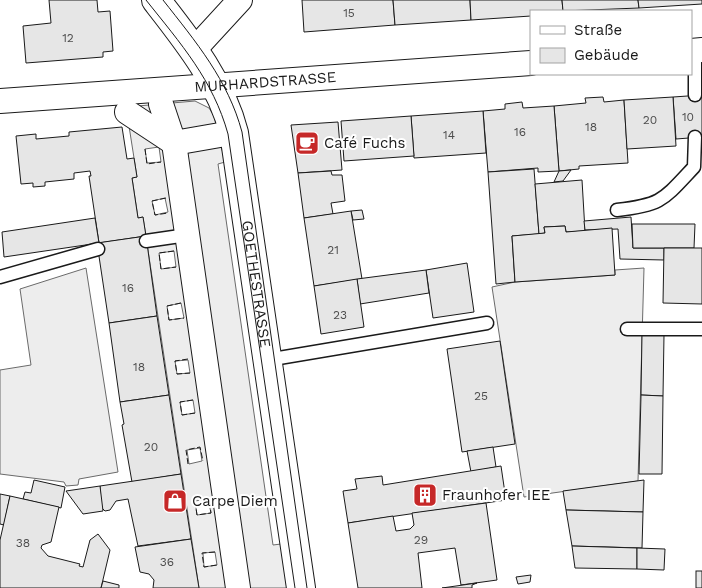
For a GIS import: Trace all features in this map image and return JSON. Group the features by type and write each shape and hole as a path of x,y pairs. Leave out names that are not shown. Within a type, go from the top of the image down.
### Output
{"street":[{"name":"GOETHESTRASSE","path":"156,0 194,50 217,86 230,116 301,588"},
{"path":"194,50 240,0"},
{"name":"MURHARDSTRASSE","path":"0,101 170,101 217,86 530,63"},
{"path":"220,135 174,143 126,112 170,101 174,143 238,588"}],"lane":[{"path":"695,96 696,50"},
{"path":"617,210 645,207 664,199 694,168 695,137"},
{"path":"146,241 187,235"},
{"path":"0,277 98,249"},
{"path":"267,360 487,323"},
{"path":"627,329 702,329"}],"shaded area":[{"path":"195,101 209,108 214,116 225,162 218,164 273,545 281,544 288,588 199,588 143,217 138,218 132,178 137,177 126,107","holes":["159,147 161,162 147,163 145,149","165,198 168,212 155,215 152,201","174,251 176,267 161,269 159,253","181,303 184,318 169,320 167,306","188,360 190,373 177,374 175,361","193,400 195,413 182,415 180,402","200,448 202,461 189,464 187,450","208,499 211,513 197,515 195,501","215,552 217,565 204,567 203,553"]},
{"path":"86,268 118,472 79,479 78,485 66,486 64,482 0,474 0,370 31,365 20,289"},
{"path":"644,268 638,481 524,497 492,287 515,282 615,275 615,270"}],"building":[{"path":"49,0 97,0 98,12 110,11 113,51 103,52 103,57 26,63 23,26 51,23"},
{"path":"302,0 393,0 395,25 304,32"},
{"path":"393,0 470,0 471,20 395,25"},
{"path":"470,0 562,0 563,10 530,10 530,16 471,20"},
{"path":"562,0 638,0 639,8 588,10 563,10"},
{"path":"638,0 702,0 702,4 639,8"},
{"path":"702,95 702,137 676,139 673,97"},
{"path":"603,97 604,102 624,100 628,163 579,166 579,169 559,171 554,106 586,103 585,98"},
{"path":"673,97 676,146 627,149 624,100"},
{"path":"522,102 523,108 554,106 559,171 538,172 538,168 488,172 483,111 505,109 505,104"},
{"path":"483,111 486,153 414,158 411,116"},
{"path":"411,116 414,156 344,161 341,121"},
{"path":"338,122 342,170 298,173 291,125"},
{"path":"122,127 127,159 134,158 137,177 132,178 138,218 143,217 146,236 99,243 89,176 91,176 90,171 74,173 74,179 45,182 45,186 33,187 33,183 21,184 16,136 36,134 36,139 69,136 69,132"},
{"path":"534,169 539,234 512,236 515,282 496,284 488,172"},
{"path":"571,170 563,181 554,182 559,171"},
{"path":"331,171 332,175 342,175 345,201 331,203 333,214 304,218 298,173"},
{"path":"582,180 585,231 566,232 565,226 544,227 545,233 539,234 535,184"},
{"path":"362,210 364,219 353,220 351,211"},
{"path":"351,211 362,279 314,286 304,218"},
{"path":"631,217 633,248 664,248 664,260 620,259 618,229 585,230 584,221"},
{"path":"95,218 99,243 4,257 2,232"},
{"path":"632,224 695,224 694,248 633,248"},
{"path":"565,226 566,232 612,228 615,275 515,282 512,236 545,233 544,227"},
{"path":"146,236 157,316 109,323 97,243"},
{"path":"664,248 702,248 702,304 663,303"},
{"path":"467,263 474,312 433,318 426,270"},
{"path":"426,270 429,293 360,304 357,279"},
{"path":"357,279 364,327 321,334 314,286"},
{"path":"157,316 169,395 120,402 109,323"},
{"path":"642,334 664,335 663,396 641,395"},
{"path":"500,341 515,444 462,452 447,349"},
{"path":"169,395 181,474 132,482 120,402"},
{"path":"641,395 663,396 662,474 639,474"},
{"path":"493,447 496,467 471,472 467,451"},
{"name":"Fraunhofer IEE","path":"501,466 506,500 348,523 343,491 357,489 355,479 382,476 383,485"},
{"path":"181,474 191,539 138,546 128,499 116,501 110,510 105,511 101,507 100,486"},
{"path":"34,480 65,487 61,508 23,499 25,492 31,493"},
{"path":"644,480 643,512 566,510 563,491"},
{"path":"100,486 103,511 83,514 66,491"},
{"path":"0,494 10,496 4,525 0,524"},
{"path":"10,496 59,507 51,542 42,545 41,548 48,556 80,564 79,566 83,567 90,540 98,534 110,550 101,588 0,588 0,540"},
{"path":"486,503 497,580 461,585 455,548 418,553 422,588 358,588 348,523 393,516 396,531 410,529 414,525 412,513"},
{"path":"566,510 643,512 642,548 572,546"},
{"path":"191,539 199,588 153,588 154,580 149,574 140,572 135,547"},
{"path":"572,546 637,548 637,569 575,568"},
{"path":"637,548 665,549 664,570 637,569"},
{"path":"696,571 702,571 702,588 696,588"},
{"path":"531,575 530,582 518,584 516,577"},
{"path":"103,581 119,585 119,588 101,588"},
{"path":"477,583 472,585 472,588 442,588"}],"tram line":[{"path":"146,0 195,63 205,79 222,115 228,134 295,588"},
{"path":"163,0 220,78 236,113 242,132 307,588"}],"fence":[{"path":"145,149 147,164 161,162"},
{"path":"166,198 152,201 155,215 168,213"},
{"path":"174,251 159,253 161,269 176,267"},
{"path":"181,303 167,306 169,320 184,318"},
{"path":"188,359 175,361 177,374 190,373"},
{"path":"193,400 180,402 182,415 195,413"},
{"path":"188,464 186,450 200,447 203,461"},
{"path":"195,501 197,515 211,513 209,499"},
{"path":"215,552 202,553 204,567 217,565"}],"place":[{"name":"Café Fuchs","path":"307,143"},
{"name":"Fraunhofer IEE","path":"425,495"},
{"name":"Carpe Diem","path":"175,501"}]}
